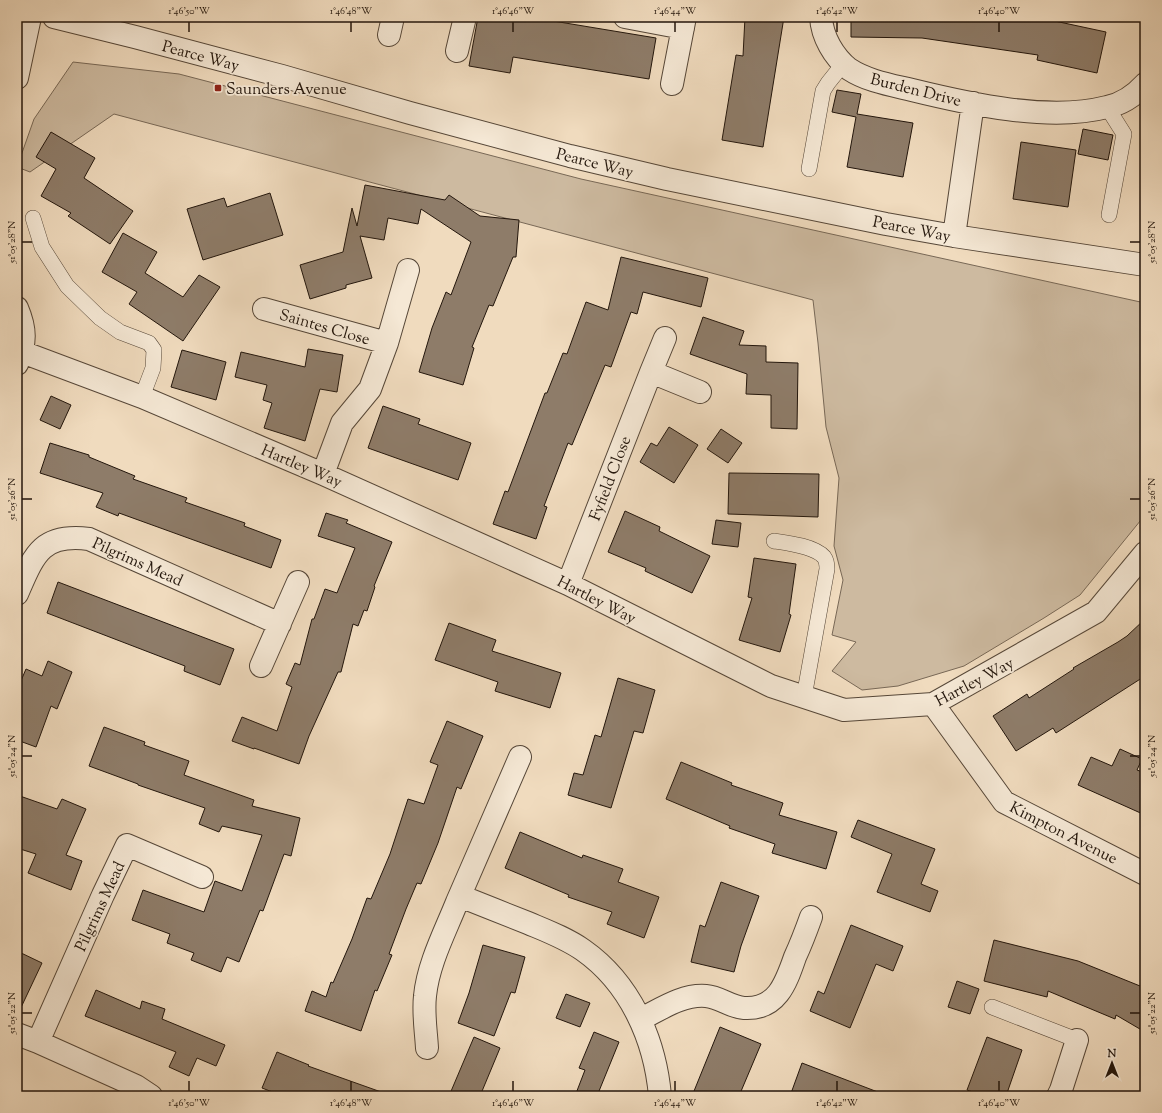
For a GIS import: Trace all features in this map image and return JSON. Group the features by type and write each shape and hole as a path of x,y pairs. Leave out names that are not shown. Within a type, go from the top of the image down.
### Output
{"street":[{"path":"17,78 30,17"},
{"name":"Pearce Way","path":"54,17 282,76 402,111 570,156 667,179 886,224 954,236 1145,265"},
{"path":"457,51 464,17"},
{"path":"625,17 684,22 672,84"},
{"name":"Burden Drive","path":"821,17 825,34 830,46 839,59 849,68 863,76 891,85 973,103 1049,113 1071,112 1107,107 1134,95 1145,84"},
{"name":"Burden Drive","path":"954,236 973,103"},
{"name":"Saintes Close","path":"324,474 342,423 370,389 387,343 408,270"},
{"path":"17,308 22,320 25,336 20,358"},
{"name":"Saintes Close","path":"264,309 387,343"},
{"name":"Fyfield Close","path":"568,584 665,338"},
{"name":"Hartley Way","path":"20,358 142,397 324,474 568,584 771,686 844,710 933,704 1096,612 1145,552"},
{"path":"651,372 700,392"},
{"name":"Pilgrims Mead","path":"17,594 40,550 48,543 76,537 89,539 280,624"},
{"path":"261,666 298,582"},
{"name":"Kimpton Avenue","path":"933,704 1004,802 1145,874"},
{"path":"427,1048 425,996 428,978 441,940 520,757"},
{"name":"Pilgrims Mead","path":"38,1042 103,895 127,845 202,877"},
{"path":"460,896 559,936 582,949 598,961 622,988 641,1019 647,1034 657,1071 660,1096"},
{"path":"641,1019 684,998 696,996 716,998 742,1008 761,1006 772,1001 786,982 811,917"},
{"path":"17,1034 136,1086 151,1096"},
{"path":"1058,1096 1077,1040"}],"lane":[{"path":"809,169 823,91 844,63"},
{"path":"1107,107 1124,134 1110,215"},
{"path":"33,218 42,247 67,286 100,318 120,332 149,343 154,350 153,368 142,397"},
{"path":"774,540 804,547 817,552 823,556 826,561 827,569 804,697"},
{"path":"992,1007 1077,1040"}],"shaded area":[{"path":"73,62 179,74 581,179 1145,303 1145,515 1080,595 1044,618 964,666 898,686 862,690 832,671 856,642 832,635 843,580 834,546 839,478 826,427 813,300 114,114 30,172 17,167 34,119"}],"building":[{"path":"478,17 529,17 656,38 649,79 513,57 510,73 469,66"},
{"path":"745,17 784,17 763,147 722,140 736,55 743,56"},
{"path":"851,17 1036,17 1106,32 1097,73 1037,60 1038,55 922,38 851,37"},
{"path":"837,90 861,94 857,114 913,123 903,177 847,167 856,117 832,112"},
{"path":"1083,129 1113,135 1108,160 1078,154"},
{"path":"51,132 95,158 84,178 133,211 110,244 68,216 71,213 41,196 56,169 36,157"},
{"path":"1021,142 1076,150 1068,207 1013,199"},
{"path":"365,185 445,200 449,195 480,216 519,220 516,257 513,257 493,306 489,305 472,347 474,348 463,385 419,372 432,328 446,292 451,295 471,242 421,209 418,224 388,218 384,240 360,236 372,278 346,285 346,288 310,299 300,265 343,252 352,208 357,226"},
{"path":"270,193 283,235 203,260 187,209 224,198 227,207"},
{"path":"123,233 157,252 145,273 183,297 199,275 220,287 183,341 129,304 137,292 102,272"},
{"path":"621,257 708,278 701,307 643,292 637,314 631,312 611,367 605,365 572,445 568,443 544,506 547,507 536,539 493,524 505,491 508,492 545,393 547,393 563,353 567,354 586,302 608,310"},
{"path":"703,317 744,331 739,345 766,346 766,362 798,363 797,429 771,428 771,395 746,394 747,374 690,354"},
{"path":"308,349 343,355 337,392 320,389 305,441 264,428 272,403 263,400 267,385 235,377 241,352 305,367"},
{"path":"182,350 226,362 216,400 171,387"},
{"path":"51,396 71,405 60,429 40,420"},
{"path":"383,406 420,419 418,424 471,443 458,480 368,448"},
{"path":"669,427 698,445 674,483 640,462 651,443 657,446"},
{"path":"721,429 742,443 728,463 707,449"},
{"path":"50,443 89,455 89,457 135,476 133,479 187,498 185,502 245,523 244,526 281,540 271,568 119,513 118,516 96,507 103,493 40,473"},
{"path":"729,473 819,474 818,517 728,514"},
{"path":"625,511 660,527 659,531 710,556 692,593 645,571 646,568 608,552"},
{"path":"326,513 348,520 346,523 392,542 374,586 375,587 367,611 364,610 358,626 353,624 341,672 338,672 309,736 299,764 232,741 242,717 277,731 292,687 286,684 295,663 300,665 312,619 314,619 325,589 337,593 355,548 318,536"},
{"path":"716,520 741,523 738,547 712,544"},
{"path":"754,558 796,564 789,614 791,615 780,652 739,640 752,598 748,597"},
{"path":"58,582 234,649 220,685 184,671 185,666 47,613"},
{"path":"1145,619 1145,676 1056,733 1053,728 1016,751 993,716 1027,694 1029,698 1074,669 1073,668 1118,642 1127,636"},
{"path":"449,623 496,640 492,651 561,673 550,708 495,691 498,682 435,660"},
{"path":"48,661 72,672 57,709 51,706 36,747 17,740 17,690 26,669 42,676"},
{"path":"618,678 655,690 643,733 634,731 611,808 568,795 574,773 583,775 595,735 601,737"},
{"path":"447,721 483,736 461,789 457,787 438,843 421,884 417,883 406,909 389,954 392,955 377,991 375,990 361,1031 305,1011 312,991 326,997 331,982 333,983 352,939 367,898 371,899 390,854 408,799 424,804 438,765 430,762"},
{"path":"104,727 145,742 144,745 189,761 184,775 254,800 252,806 300,818 291,856 284,854 263,911 260,910 239,962 227,957 221,972 191,960 194,953 167,943 170,934 132,920 143,890 204,912 215,881 242,891 262,835 222,826 219,832 199,824 205,808 89,766"},
{"path":"1120,749 1142,759 1137,770 1145,773 1145,815 1078,785 1091,757 1112,766"},
{"path":"681,762 732,783 731,785 783,803 779,815 837,832 826,869 772,853 775,844 729,828 730,826 666,799"},
{"path":"17,795 57,809 62,799 86,809 66,855 82,861 71,890 28,873 36,854 17,848"},
{"path":"858,820 935,849 921,884 938,891 930,912 877,892 892,854 851,837"},
{"path":"520,832 582,858 583,855 623,869 618,882 659,897 644,938 607,924 612,912 568,897 569,895 505,868"},
{"path":"721,882 759,896 741,946 734,972 691,962 700,925 705,927"},
{"path":"851,925 903,946 893,971 876,964 850,1028 810,1011 818,991 824,994"},
{"path":"994,940 1078,961 1145,988 1145,1032 1116,1015 1115,1019 1048,991 1047,997 984,981"},
{"path":"483,945 525,957 515,993 511,992 494,1036 458,1023 469,993"},
{"path":"17,951 42,963 17,1016"},
{"path":"957,981 979,989 970,1014 948,1007"},
{"path":"96,990 140,1009 142,1001 165,1009 162,1019 225,1045 216,1066 197,1058 189,1076 169,1067 176,1052 85,1016"},
{"path":"566,994 590,1003 580,1027 556,1018"},
{"path":"720,1027 761,1044 739,1096 692,1096"},
{"path":"594,1032 619,1042 597,1096 575,1096 585,1070 579,1068"},
{"path":"474,1037 500,1048 480,1096 449,1096"},
{"path":"987,1037 1022,1050 1006,1096 984,1096 967,1090"},
{"path":"277,1052 309,1065 308,1066 384,1093 383,1096 283,1096 262,1088"},
{"path":"802,1063 883,1094 883,1096 790,1096"}],"place":[{"name":"Saunders Avenue","path":"218,88"}]}
